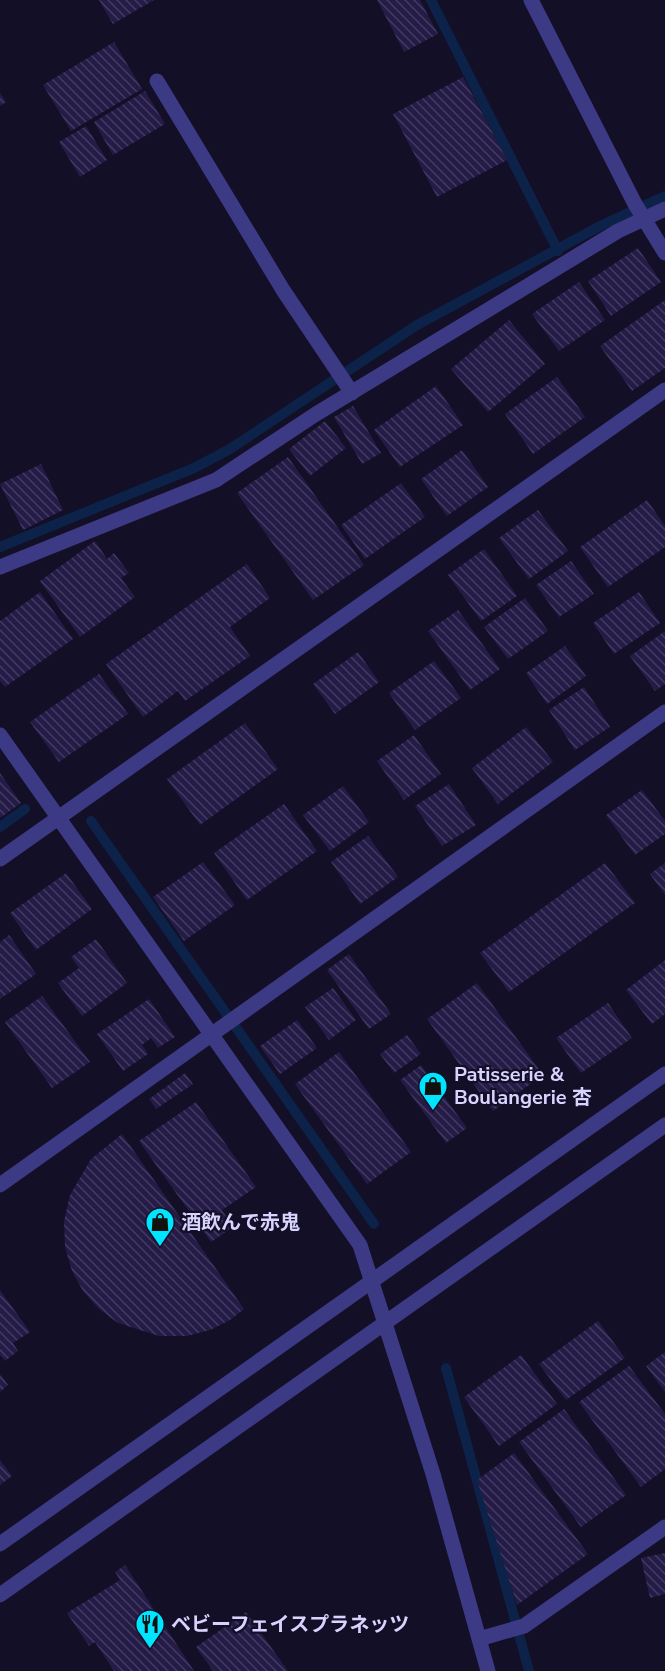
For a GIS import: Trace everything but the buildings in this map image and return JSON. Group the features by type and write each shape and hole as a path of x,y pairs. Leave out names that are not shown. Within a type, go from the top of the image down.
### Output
{"street":[{"path":"531,0 639,211 665,253"},
{"path":"157,81 283,290 352,393"},
{"path":"0,567 216,480 352,393 618,231 639,211 665,209"},
{"path":"0,859 665,390"},
{"path":"0,1185 665,712"},
{"path":"0,735 58,818 224,1027 360,1245 386,1322 488,1671"},
{"path":"0,1544 665,1074"},
{"path":"0,1595 665,1125"},
{"path":"479,1640 524,1626 665,1527"}],"waterway":[{"path":"431,0 558,251"},
{"path":"0,547 194,468 230,449 417,325 602,225 665,196"},
{"path":"0,827 25,809"},
{"path":"91,821 374,1224"},
{"path":"446,1368 529,1671"}],"place":[{"name":"Patisserie & Boulangerie 杏","path":"433,1112"},
{"name":"酒飲んで赤鬼","path":"160,1248"},
{"name":"ベビーフェイスプラネッツ","path":"150,1650"}]}
